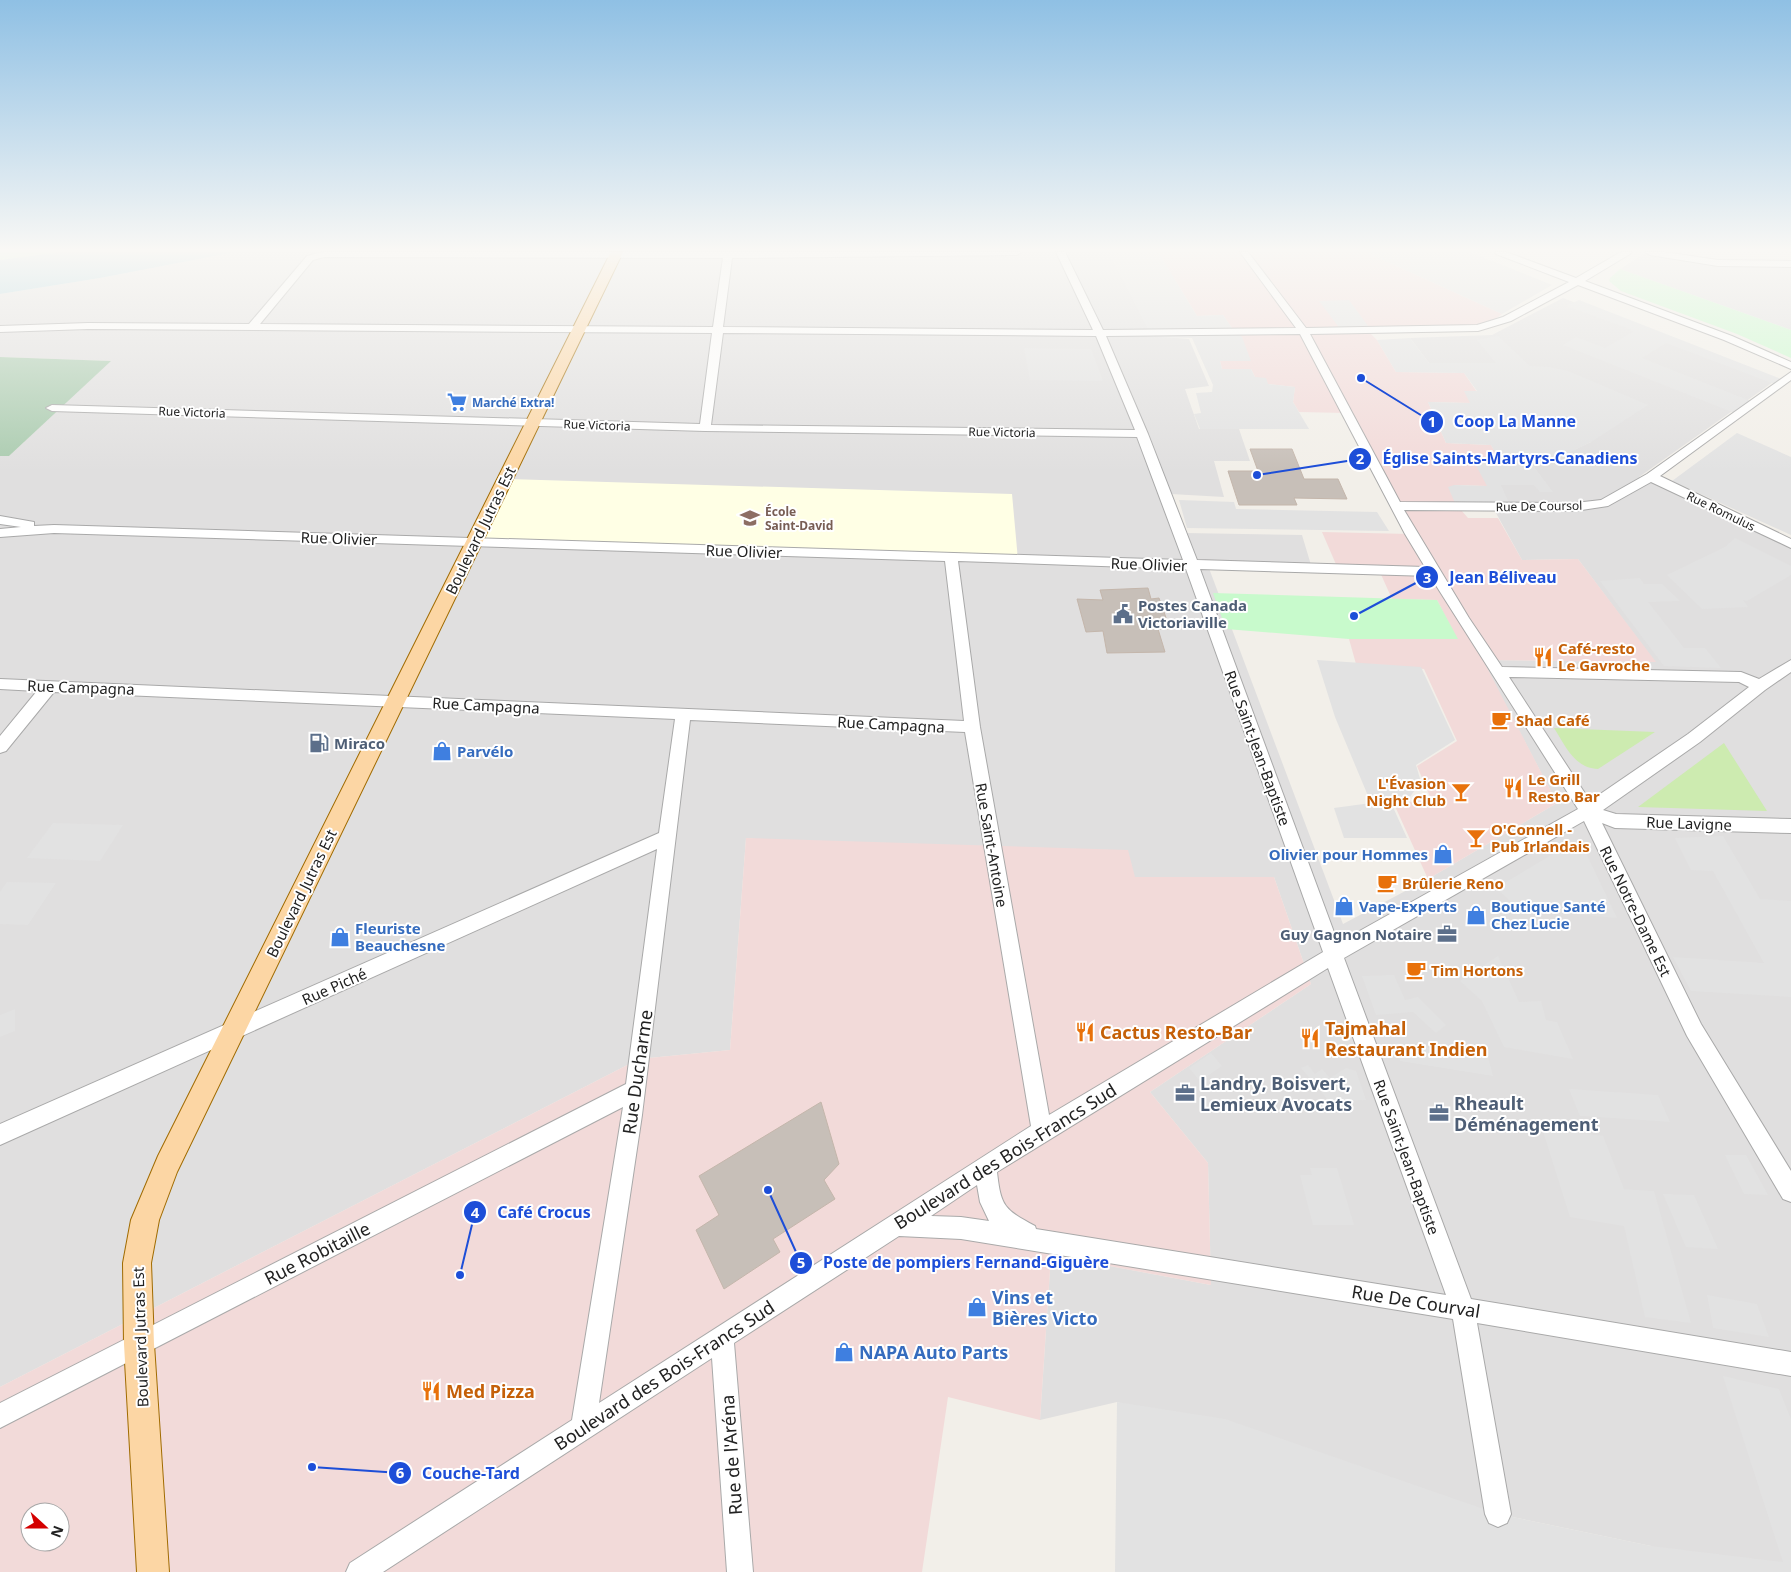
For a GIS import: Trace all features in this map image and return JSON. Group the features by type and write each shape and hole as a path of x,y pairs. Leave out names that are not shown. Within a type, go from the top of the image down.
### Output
{"main road":[{"name":"Boulevard Jutras Est","path":"153,1572 139,1344 137,1263 145,1220 167,1165 579,328"}],"street":[{"path":"705,428 719,325"},
{"name":"Rue Saint-Jean-Baptiste","path":"1096,325 1142,434 1218,637 1332,955 1463,1309 1498,1514"},
{"name":"Rue Notre-Dame Est","path":"1299,325 1396,506 1434,572 1588,811 1694,1030 1791,1190"},
{"path":"0,328 88,326 579,328 1197,334 1485,327 1490,325"},
{"path":"1695,325 1791,366"},
{"name":"Rue De Coursol","path":"1396,506 1575,508 1604,503 1651,478 1791,375"},
{"name":"Rue Victoria","path":"52,408 705,428 1142,434"},
{"name":"Rue Romulus","path":"1651,478 1791,544"},
{"name":"Rue Olivier","path":"0,520 54,529"},
{"name":"Rue Olivier","path":"0,533 54,529 1434,572"},
{"name":"Rue Saint-Antoine","path":"951,558 972,727 1042,1130"},
{"path":"1498,672 1741,677 1760,686"},
{"name":"Boulevard des Bois-Francs Sud","path":"359,1572 583,1429 1042,1130 1332,955 1588,811 1694,738 1760,686 1788,672"},
{"name":"Rue Campagna","path":"0,684 396,700 972,727"},
{"path":"0,747 50,686"},
{"name":"Rue Ducharme","path":"583,1429 635,1090 683,714"},
{"name":"Rue Lavigne","path":"1588,811 1615,821 1791,826"},
{"name":"Rue Piché","path":"0,1135 668,837"},
{"name":"Rue Robitaille","path":"0,1416 635,1090"},
{"name":"Rue De Courval","path":"986,1168 990,1204 1002,1221 1040,1241"},
{"name":"Rue De Courval","path":"895,1225 961,1228 1791,1364"},
{"name":"Rue de l'Aréna","path":"722,1337 740,1572"}],"shaded area":[{"path":"0,325 1147,325 1152,336 1189,339 1209,386 1185,389 1199,429 1239,429 1250,461 1214,461 1224,497 1171,494 1185,533 1302,535 1311,565 1207,563 1343,924 1428,879 1557,803 1482,660 1655,662 1578,559 1522,560 1491,504 1501,485 1534,485 1552,492 1530,462 1533,456 1556,458 1591,442 1497,363 1429,363 1410,338 1492,335 1510,325 1634,325 1776,380 1639,477 1791,547 1791,1572 1660,1572 1651,1546 1498,1514 1117,1402 1040,1420 1051,1255 1211,1285 1208,1163 1150,1092 1311,984 1274,877 1135,877 746,838 730,1050 639,1059 0,1387 0,456 9,456 110,361 0,357"},
{"path":"1146,325 1230,325 1242,337 1251,361 1220,361 1222,369 1251,369 1255,377 1266,378 1268,384 1295,387 1293,402 1309,429 1200,429 1194,414 1201,413 1196,393 1212,392 1213,385 1192,338 1152,337"},
{"path":"1230,325 1487,325 1485,327 1367,330 1377,340 1396,372 1464,373 1477,392 1471,403 1428,402 1446,443 1491,445 1499,458 1487,486 1454,485 1455,503 1468,518 1498,518 1522,560 1578,559 1656,662 1483,660 1557,803 1428,879 1394,804 1431,799 1417,766 1457,741 1424,669 1356,664 1349,639 1457,639 1437,600 1392,599 1379,570 1338,569 1322,532 1410,534 1346,413 1299,412 1293,402 1295,387 1268,384 1255,377 1251,369 1222,369 1220,361 1234,331"},
{"path":"1337,325 1368,325 1371,330 1341,330"},
{"path":"1620,325 1644,325 1784,380 1777,385 1666,343 1642,358 1753,402 1737,414 1563,345 1576,337 1605,348 1633,332"},
{"path":"1778,325 1791,325 1791,330"},
{"path":"1498,336 1530,366 1568,371 1648,405 1591,442 1556,459 1533,457 1530,462 1553,492 1540,492 1534,485 1501,485 1509,503 1455,503 1448,487 1454,485 1487,486 1472,458 1498,458 1491,445 1446,443 1428,402 1470,403 1464,391 1477,391 1464,373 1396,372 1377,340 1410,338 1429,363 1496,363 1477,340"},
{"path":"1024,348 1091,349 1103,381 1030,380"},
{"path":"0,357 111,361 9,456 0,456"},
{"path":"1737,433 1791,457 1791,535 1672,481"},
{"name":"École Saint-David","path":"505,479 1012,494 1018,560 474,543"},
{"path":"1179,500 1234,502 1236,509 1377,512 1389,531 1187,528"},
{"path":"1735,538 1791,566 1791,575 1747,601 1743,600 1748,607 1702,609 1667,575 1725,547"},
{"path":"1640,578 1644,584 1662,584 1680,601 1648,602 1684,648 1705,648 1721,668 1664,666 1600,581"},
{"path":"1317,660 1421,667 1455,740 1416,765 1421,782 1409,798 1392,805 1407,838 1344,838 1334,808 1371,803 1335,717"},
{"path":"53,823 123,825 100,861 27,858"},
{"path":"1723,836 1760,899 1791,901 1791,997 1691,991 1673,957 1764,963 1713,871 1691,870 1675,838"},
{"path":"746,838 1128,850 1135,877 1274,877 1311,984 1150,1092 1208,1163 1211,1285 1051,1255 1040,1420 948,1397 922,1572 0,1572 0,1387 639,1059 730,1050"},
{"path":"1570,844 1584,849 1617,918 1519,909 1496,888"},
{"path":"7,882 56,883 28,925 0,924 0,892"},
{"path":"1498,956 1519,1002 1541,1001 1546,1020 1557,1022 1573,1059 1504,1047 1482,1001 1460,981"},
{"path":"1394,975 1405,1000 1418,997 1446,1025 1436,1033 1413,1012 1376,1015 1362,976"},
{"path":"15,1009 15,1031 0,1037 0,1015"},
{"path":"1396,1043 1488,1057 1493,1076 1400,1061"},
{"path":"1211,1053 1222,1066 1200,1081 1189,1068"},
{"path":"1308,1065 1315,1074 1322,1069 1330,1078 1346,1068 1356,1071 1366,1100 1329,1101 1301,1068"},
{"path":"1569,1089 1658,1095 1670,1122 1580,1116"},
{"path":"1542,1128 1603,1136 1624,1189 1654,1191 1691,1323 1645,1317 1624,1226 1570,1217"},
{"path":"1725,1155 1746,1155 1768,1195 1744,1194"},
{"path":"1310,1168 1337,1168 1354,1225 1313,1225 1300,1175 1312,1175"},
{"path":"1663,1194 1694,1195 1718,1249 1686,1247"},
{"path":"1707,1295 1757,1304 1769,1337 1713,1328"},
{"path":"1723,1376 1779,1389 1791,1419 1791,1572 1115,1572 1117,1402 1225,1419 1498,1514 1651,1546 1783,1562"}],"green space":[{"path":"1714,325 1778,325 1791,330 1791,358"},
{"path":"1213,593 1437,600 1458,639 1349,639 1226,629"},
{"path":"1554,728 1655,732 1598,769 1590,768 1576,760"},
{"path":"1724,743 1767,811 1638,807"}],"building":[{"path":"1250,449 1292,449 1304,479 1338,479 1347,499 1294,498 1297,505 1239,505 1228,471 1258,471"},
{"name":"Postes Canada Victoriaville","path":"1148,588 1151,599 1159,598 1170,629 1158,629 1165,652 1107,653 1103,631 1086,632 1077,599 1103,600 1100,590"},
{"path":"821,1102 839,1164 824,1180 835,1199 773,1239 780,1252 724,1289 696,1230 719,1215 699,1176"}],"place":[{"name":"Coop La Manne","path":"1361,378"},
{"name":"Marché Extra!","path":"457,402"},
{"name":"Église Saints-Martyrs-Canadiens","path":"1257,475"},
{"name":"École Saint-David","path":"750,518"},
{"name":"Postes Canada Victoriaville","path":"1123,614"},
{"name":"Jean Béliveau","path":"1354,616"},
{"name":"Café-resto Le Gavroche","path":"1543,657"},
{"name":"Shad Café","path":"1501,720"},
{"name":"Miraco","path":"319,743"},
{"name":"Parvélo","path":"442,751"},
{"name":"Le Grill Resto Bar","path":"1513,788"},
{"name":"L'Évasion Night Club","path":"1461,792"},
{"name":"O'Connell - Pub Irlandais","path":"1476,838"},
{"name":"Olivier pour Hommes","path":"1443,854"},
{"name":"Brûlerie Reno","path":"1387,883"},
{"name":"Vape-Experts","path":"1344,906"},
{"name":"Boutique Santé Chez Lucie","path":"1476,915"},
{"name":"Guy Gagnon Notaire","path":"1447,934"},
{"name":"Fleuriste Beauchesne","path":"340,937"},
{"name":"Tim Hortons","path":"1416,970"},
{"name":"Cactus Resto-Bar","path":"1085,1032"},
{"name":"Tajmahal Restaurant Indien","path":"1310,1038"},
{"name":"Landry, Boisvert, Lemieux Avocats","path":"1185,1093"},
{"name":"Rheault Déménagement","path":"1439,1113"},
{"name":"Poste de pompiers Fernand-Giguère","path":"768,1190"},
{"name":"Café Crocus","path":"460,1275"},
{"name":"Vins et Bières Victo","path":"977,1307"},
{"name":"NAPA Auto Parts","path":"844,1352"},
{"name":"Med Pizza","path":"431,1391"},
{"name":"Couche-Tard","path":"312,1467"}]}
